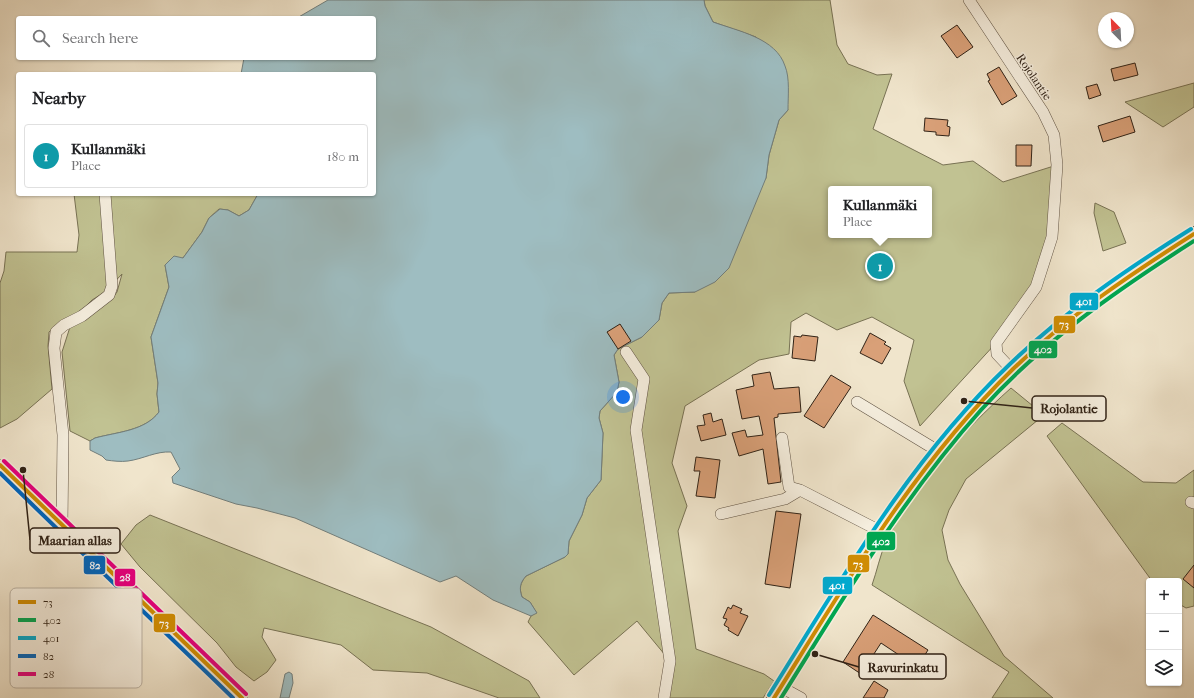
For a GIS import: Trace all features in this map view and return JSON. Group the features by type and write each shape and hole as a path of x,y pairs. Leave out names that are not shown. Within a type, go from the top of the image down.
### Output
{"main road":[{"path":"778,692 864,553 938,451 1012,370 1093,302 1194,234"}],"street":[{"name":"Rojolantie","path":"969,0 1043,112 1054,135 1057,165 1052,237 1036,287 996,343 997,354 1012,370"},
{"path":"62,526 64,435 54,348 56,332 64,324 82,316 109,295 112,286 105,196"},
{"path":"626,352 644,379 636,430 670,661 664,698"},
{"path":"856,402 938,451"},
{"path":"782,438 789,488 800,490 880,531"},
{"path":"0,465 127,588"},
{"path":"721,514 785,499 800,490"},
{"path":"142,602 242,698"},
{"path":"778,692 801,698"}],"green space":[{"path":"704,0 830,0 837,45 848,64 877,75 892,74 873,129 943,165 973,161 1003,182 1057,165 1052,237 1036,287 996,343 920,426 904,381 914,340 872,317 837,330 806,313 791,322 789,354 759,360 685,406 672,463 687,506 678,531 696,649 764,674 774,681 763,698 664,698 670,661 637,621 574,675 528,622 531,616 536,612 530,602 522,597 521,591 521,583 526,576 565,557 568,554 569,541 582,515 587,498 601,480 603,433 599,418 600,411 617,392 619,382 614,355 618,349 642,337 659,320 662,303 669,293 695,292 766,178 769,155 779,120 788,110 756,37 713,22 705,6"},
{"path":"1194,83 1194,107 1163,127 1125,102"},
{"path":"74,196 257,196 249,210 239,216 228,210 219,209 209,218 202,232 183,258 165,265 169,287 151,337 158,383 157,394 159,412 153,418 130,430 95,438 90,441 70,431 62,352 70,327 111,300 117,292 122,274 105,292 92,300 80,312 62,320 49,332 48,346 52,389 17,419 0,428 0,283 4,271 6,252 77,252 79,235"},
{"path":"1095,203 1114,212 1126,243 1103,251 1094,213"},
{"path":"1011,388 1044,415 966,479 949,510 942,530 948,560 960,584 1004,656 1053,698 992,698 1009,672 872,585 886,542 911,499 941,459 958,440"},
{"path":"1062,423 1143,482 1176,483 1194,470 1194,606 1186,608 1182,606 1182,578 1150,578 1047,436"},
{"path":"150,515 431,627 529,681 540,698 499,698 427,673 373,670 341,645 264,628 262,637 276,660 267,672 254,681 236,667 217,643 140,567 121,544 136,525"}],"water":[{"path":"328,0 704,0 705,6 713,22 744,32 765,42 780,56 787,71 788,110 779,120 769,155 766,178 729,268 715,282 695,292 669,293 662,303 659,320 642,337 618,349 614,355 619,382 617,392 600,411 599,418 603,433 601,480 587,498 582,515 569,541 568,554 565,557 526,576 522,581 520,588 522,597 530,602 537,613 531,616 493,600 456,576 440,582 295,518 236,504 173,483 172,477 180,469 171,452 160,453 134,460 120,461 106,460 102,456 90,450 90,441 95,438 138,427 153,418 159,412 157,394 158,383 151,337 169,287 165,265 174,256 183,258 202,232 209,218 220,209 228,210 239,216 249,210 257,196 376,196 376,72 241,72 244,60 376,60 376,16 300,16"},
{"path":"289,672 292,674 293,683 289,698 280,698 285,674"}],"building":[{"path":"957,25 973,47 957,58 941,36"},
{"path":"1135,63 1138,75 1114,81 1111,69"},
{"path":"999,67 1017,96 1002,105 988,81 990,80 987,74"},
{"path":"1097,84 1101,95 1089,99 1086,87"},
{"path":"1130,116 1135,132 1103,142 1098,126"},
{"path":"925,118 948,120 947,126 950,127 949,136 936,135 936,132 924,131"},
{"path":"1016,145 1032,145 1031,166 1016,166"},
{"path":"620,324 631,341 618,349 607,332"},
{"path":"870,333 886,342 884,344 891,348 882,364 860,353"},
{"path":"802,335 818,337 815,361 792,358 794,336 801,337"},
{"path":"770,372 774,389 799,387 801,412 778,414 778,417 774,418 781,482 768,484 763,449 739,456 732,433 745,430 747,437 763,435 759,416 742,419 736,390 754,386 752,375"},
{"path":"831,375 851,387 824,428 804,416"},
{"path":"711,413 713,422 722,419 726,435 701,441 697,426 705,425 703,415"},
{"path":"696,457 720,460 715,498 696,496 700,471 694,471"},
{"path":"776,511 801,514 790,588 765,584"},
{"path":"1194,565 1194,588 1183,579"},
{"path":"733,605 742,609 740,613 748,616 738,636 728,630 729,628 724,625 727,619 723,618 728,607 731,609"},
{"path":"873,615 928,650 917,667 881,643 861,674 843,662"},
{"path":"874,681 888,690 884,698 863,698"}],"transit line":[{"name":"401","path":"769,695 850,565 879,522 940,440 973,401 1009,365 1074,309 1143,260 1191,229"},
{"name":"73","path":"774,698 855,568 884,526 944,444 978,406 1013,369 1077,314 1123,281 1194,234"},
{"name":"402","path":"781,698 851,586 900,513 953,443 981,410 1029,362 1082,318 1194,241"},
{"name":"28","path":"4,461 136,588"},
{"name":"73","path":"0,465 128,588"},
{"name":"82","path":"0,473 118,588"},
{"name":"28","path":"142,594 246,694"},
{"name":"73","path":"142,602 242,698"},
{"name":"82","path":"142,611 233,698"}],"place":[{"name":"Kullanmäki","path":"880,266"},
{"name":"Rojolantie","path":"964,401"},
{"name":"Maarian allas","path":"23,470"},
{"name":"Ravurinkatu","path":"815,654"}]}
